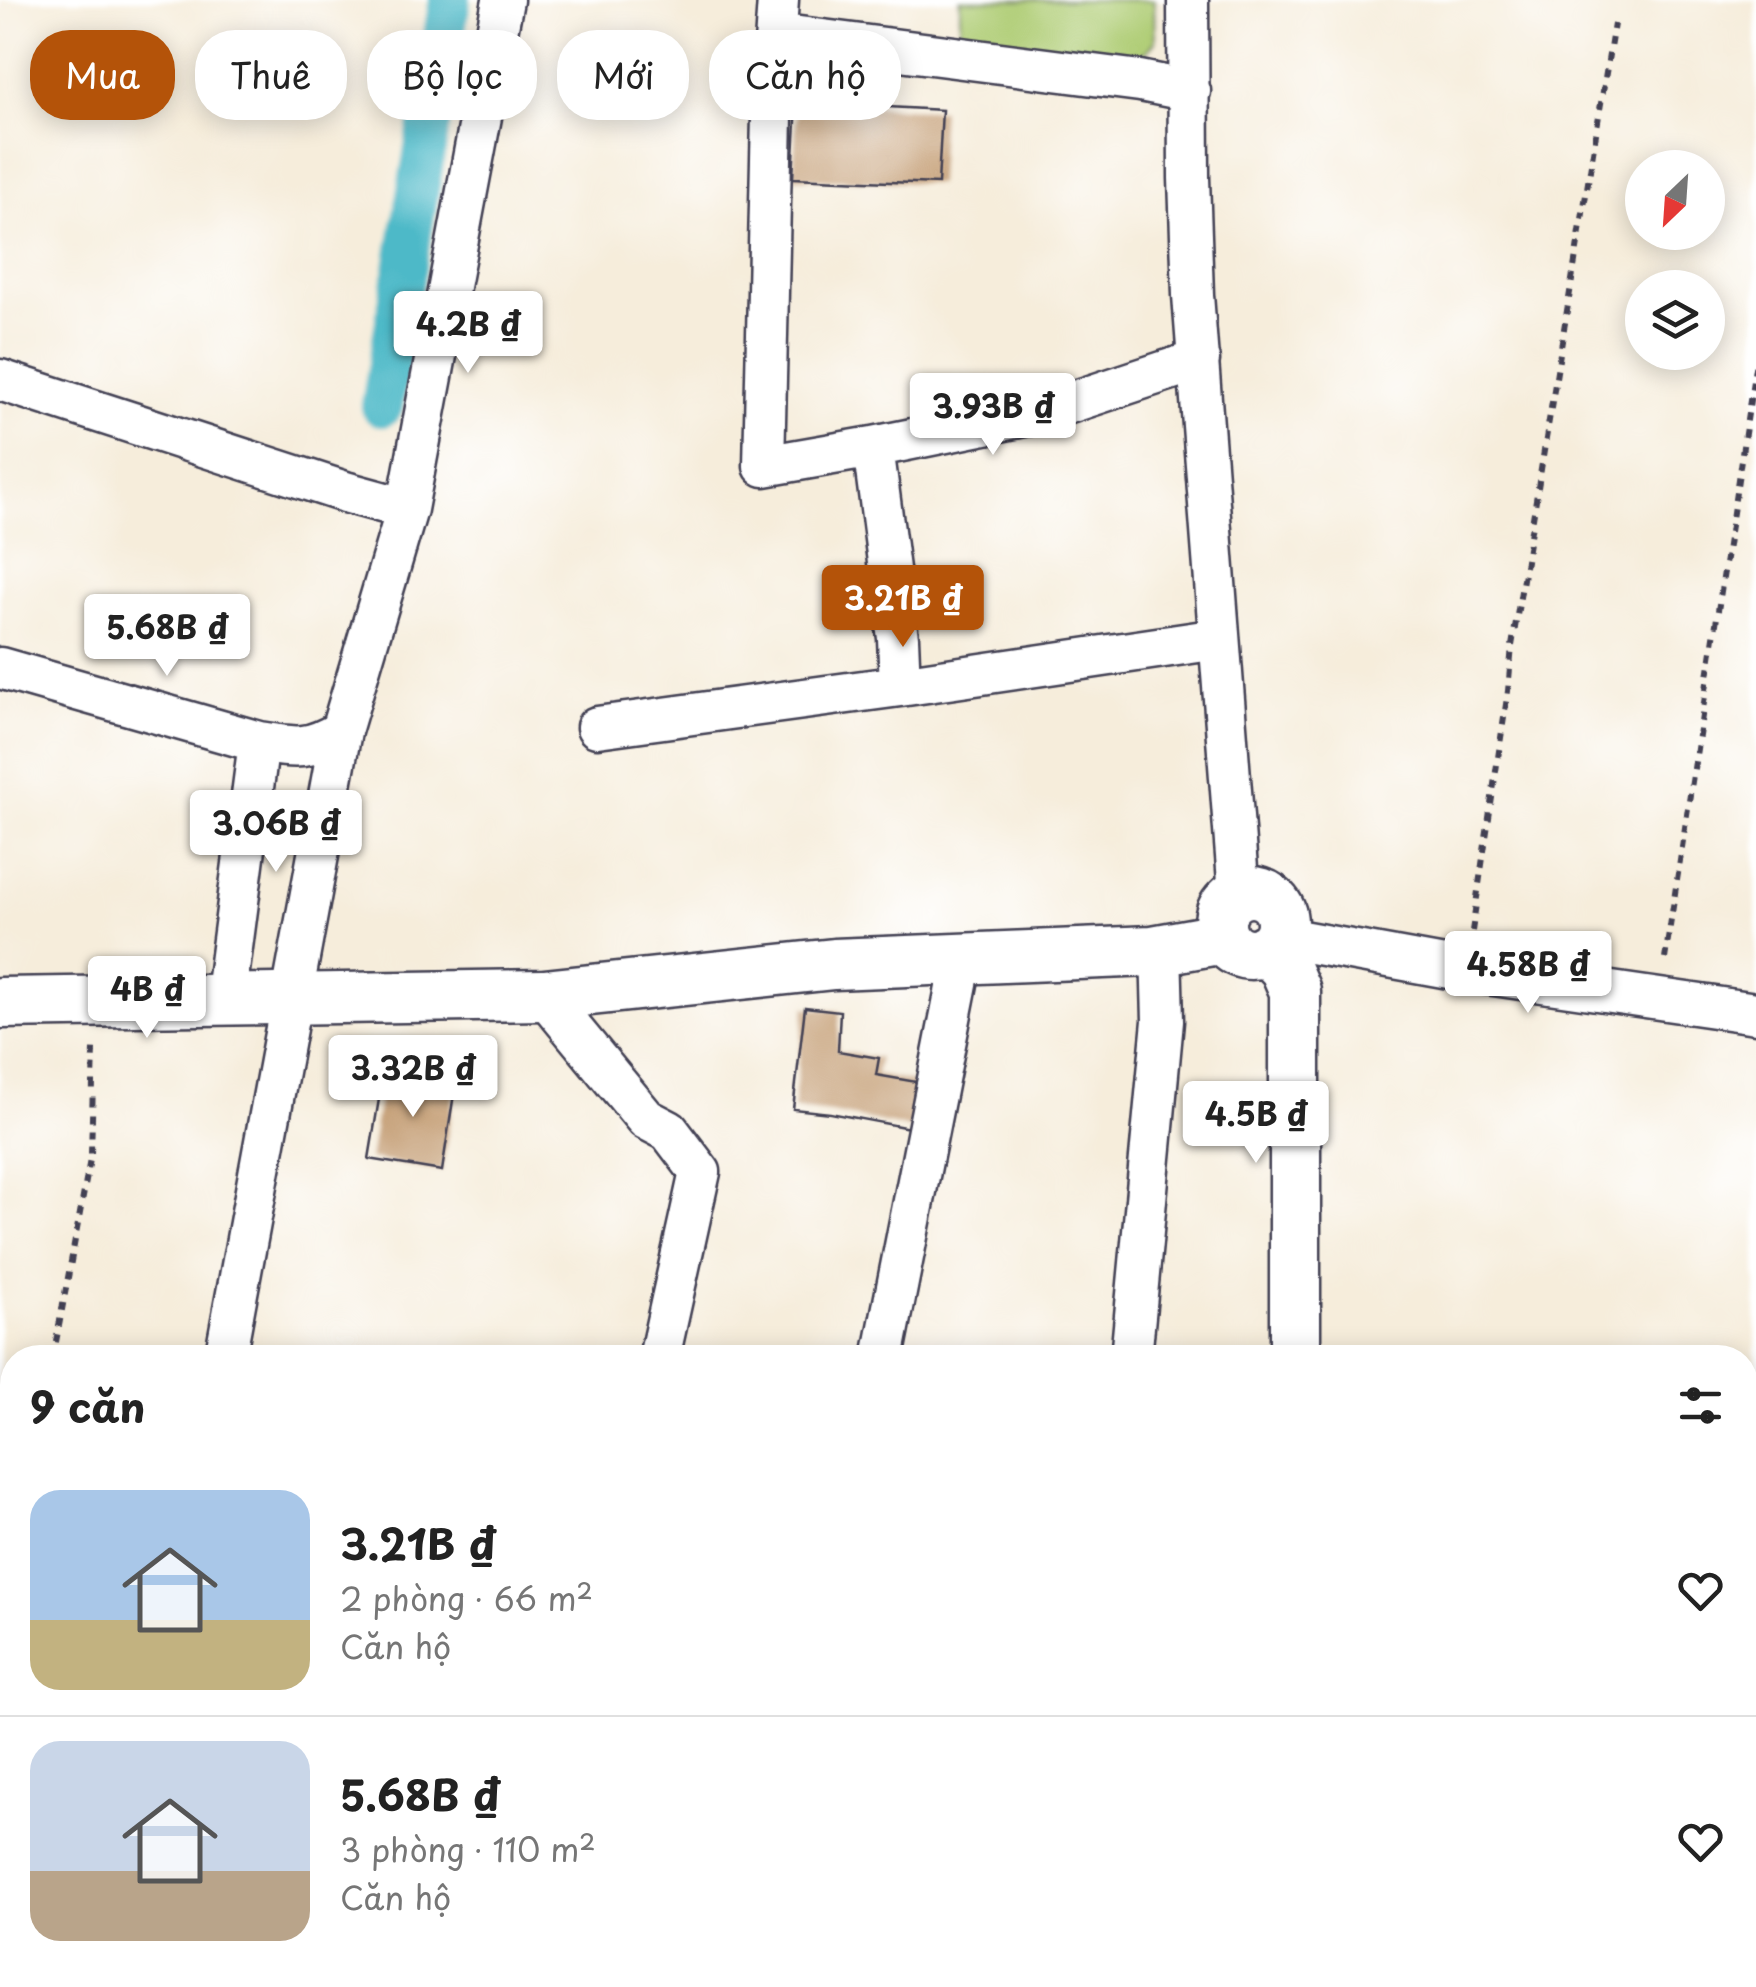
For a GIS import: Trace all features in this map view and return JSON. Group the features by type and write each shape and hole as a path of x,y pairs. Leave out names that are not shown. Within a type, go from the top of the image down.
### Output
{"street":[{"path":"227,1345 341,731 407,509 504,0"},
{"path":"1188,0 1194,295 1218,639 1252,930 1285,968 1295,991 1296,1345"},
{"path":"1190,91 777,17 764,466 1039,413 1199,360"},
{"path":"0,380 407,509"},
{"path":"873,447 898,638 900,686"},
{"path":"597,727 1218,639"},
{"path":"0,668 259,742 300,748 341,731"},
{"path":"224,1001 259,742"},
{"path":"0,1002 544,995 834,964 1152,951 1252,930 1466,972 1756,1013"},
{"path":"1131,1345 1163,1020 1162,948"},
{"path":"886,1345 962,958"},
{"path":"544,995 646,1119 669,1131 700,1172 662,1345"}],"path":[{"path":"1466,972 1515,626 1614,24"},
{"path":"1658,1000 1756,361"},
{"path":"55,1345 90,1154 94,1048"}],"green space":[{"path":"960,0 1154,0 1155,41 1139,60 960,37"}],"building":[{"path":"901,108 942,110 938,184 793,178 796,120 901,120"},
{"path":"805,1007 840,1011 838,1051 879,1058 876,1075 928,1084 920,1130 793,1109"},
{"path":"384,1069 456,1081 442,1171 369,1159"}],"waterway":[{"path":"382,406 450,0"}]}
